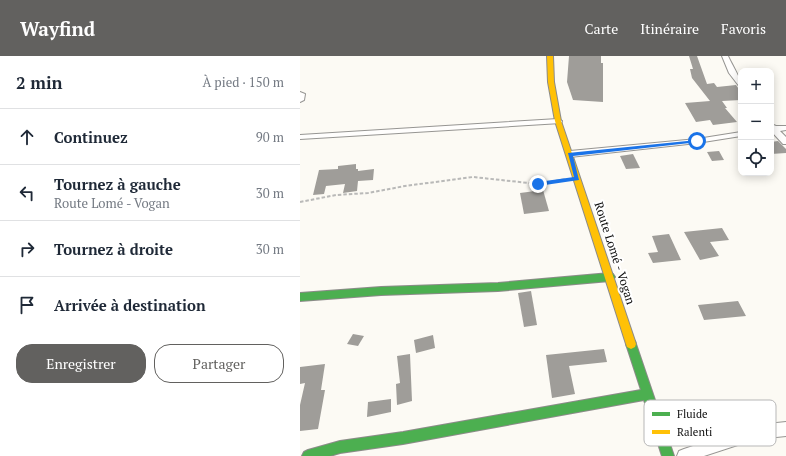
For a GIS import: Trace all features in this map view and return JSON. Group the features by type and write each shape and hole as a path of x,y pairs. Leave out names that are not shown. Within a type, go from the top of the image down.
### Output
{"main road":[{"name":"Route Lomé - Vogan","path":"550,56 551,82 558,121 649,400"},
{"path":"300,297 498,286 610,277"},
{"path":"308,456 340,447 403,438 647,394"},
{"name":"Route Lomé - Vogan","path":"665,446 668,456"}],"street":[{"path":"725,56 732,73 738,81"},
{"path":"300,137 558,121"},
{"path":"774,128 786,128"},
{"path":"774,130 786,142"},
{"path":"570,154 697,141 738,134"},
{"path":"776,430 786,429"},
{"path":"684,456 714,446"}],"path":[{"path":"300,202 336,195 368,193 405,186 473,177 538,184 577,179"}],"building":[{"path":"569,56 601,56 601,63 603,63 603,102 573,100 567,82"},
{"path":"689,56 697,56 707,84 714,83 717,87 736,85 738,88 738,100 722,101 727,108 725,108 737,122 713,125 710,120 696,122 685,103 710,101 692,78 690,69 693,69"},
{"path":"778,141 786,149 786,153 774,154 774,142"},
{"path":"719,151 724,160 712,161 707,152"},
{"path":"633,154 640,168 626,169 620,156"},
{"path":"356,164 356,169 358,169 358,171 374,169 373,180 358,181 357,191 343,193 345,184 326,186 324,194 313,195 319,170 338,169 338,166"},
{"path":"543,190 549,211 524,214 520,193"},
{"path":"722,228 729,240 710,242 719,256 700,260 684,232"},
{"path":"669,234 681,260 653,263 648,253 658,252 652,236"},
{"path":"531,291 537,325 524,327 518,293"},
{"path":"738,301 746,316 704,320 698,305"},
{"path":"353,334 364,336 358,346 347,344"},
{"path":"433,335 435,348 416,353 414,340"},
{"path":"604,349 607,362 569,366 575,394 552,398 546,355"},
{"path":"410,354 412,401 397,405 396,384 400,383 397,356"},
{"path":"325,364 321,390 325,390 318,429 300,431 300,405 305,383 300,384 300,367"},
{"path":"391,399 391,412 367,417 368,402"}],"traffic: fast":[{"path":"300,297 381,291 498,287 610,277"},
{"path":"631,344 650,400"},
{"path":"308,456 340,447 403,438 647,394"},
{"path":"665,446 668,456"}],"traffic: slow":[{"path":"550,56 551,82 558,121 631,344"}],"route":[{"path":"538,184 558,180 577,179 570,154 697,141"}]}
